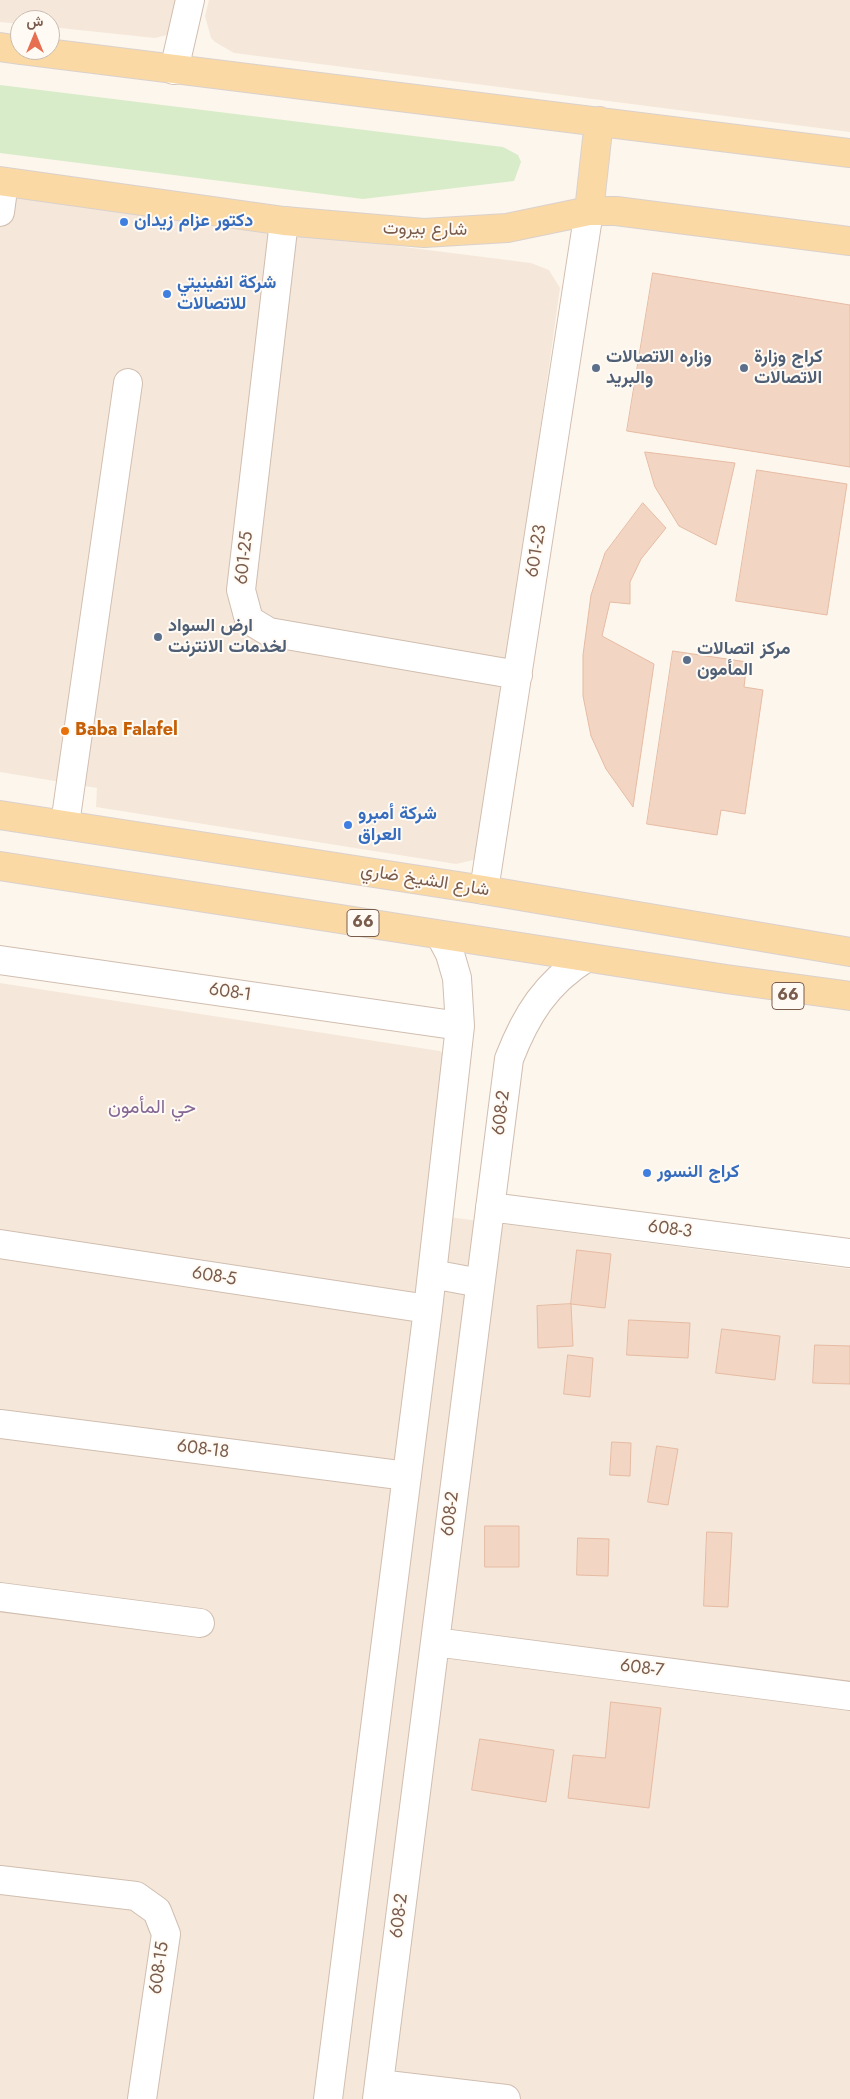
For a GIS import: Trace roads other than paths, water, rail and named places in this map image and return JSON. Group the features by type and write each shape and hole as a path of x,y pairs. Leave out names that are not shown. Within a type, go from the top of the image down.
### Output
{"main road":[{"path":"60,55 850,153"},
{"path":"589,212 599,121"},
{"name":"شارع بيروت","path":"2,182 284,221 424,233 507,228 589,212 616,211 842,238"},
{"name":"شارع الشيخ ضاري","path":"0,814 484,890 850,952"},
{"name":"66","path":"0,866 586,958 850,996"},
{"name":"66","path":"726,979 850,1014"}],"street":[{"path":"174,70 190,0"},
{"path":"0,212 2,182"},
{"name":"601-23","path":"484,890 589,212"},
{"name":"601-25","path":"284,221 241,590 249,620 269,632 518,675"},
{"path":"65,824 128,383"},
{"path":"328,2099 428,1309 460,1026 457,978 450,954 440,935"},
{"name":"608-2","path":"378,2091 509,1059 531,1011 547,990 565,971 586,958"},
{"name":"608-1","path":"0,960 460,1026"},
{"name":"608-3","path":"490,1207 850,1252"},
{"name":"608-5","path":"0,1244 428,1309"},
{"path":"432,1274 480,1283"},
{"name":"608-18","path":"0,1424 407,1476"},
{"path":"0,1597 200,1623"},
{"name":"608-7","path":"435,1642 850,1696"},
{"name":"608-15","path":"0,1880 136,1896 156,1911 166,1934 142,2099"},
{"path":"378,2091 506,2099"}],"place":[{"name":"دكتور عزام زيدان","path":"124,222"},
{"name":"شركة انفينيتي للاتصالات","path":"167,294"},
{"name":"وزاره الاتصالات والبريد","path":"596,368"},
{"name":"كراج وزارة الاتصالات","path":"744,368"},
{"name":"ارض السواد لخدمات الانترنت","path":"158,637"},
{"name":"مركز اتصالات المأمون","path":"687,660"},
{"name":"Baba Falafel","path":"65,731"},
{"name":"شركة أمبرو العراق","path":"348,825"},
{"name":"كراج النسور","path":"647,1173"}],"district":[{"name":"حي المأمون","path":"152,1108"}]}
